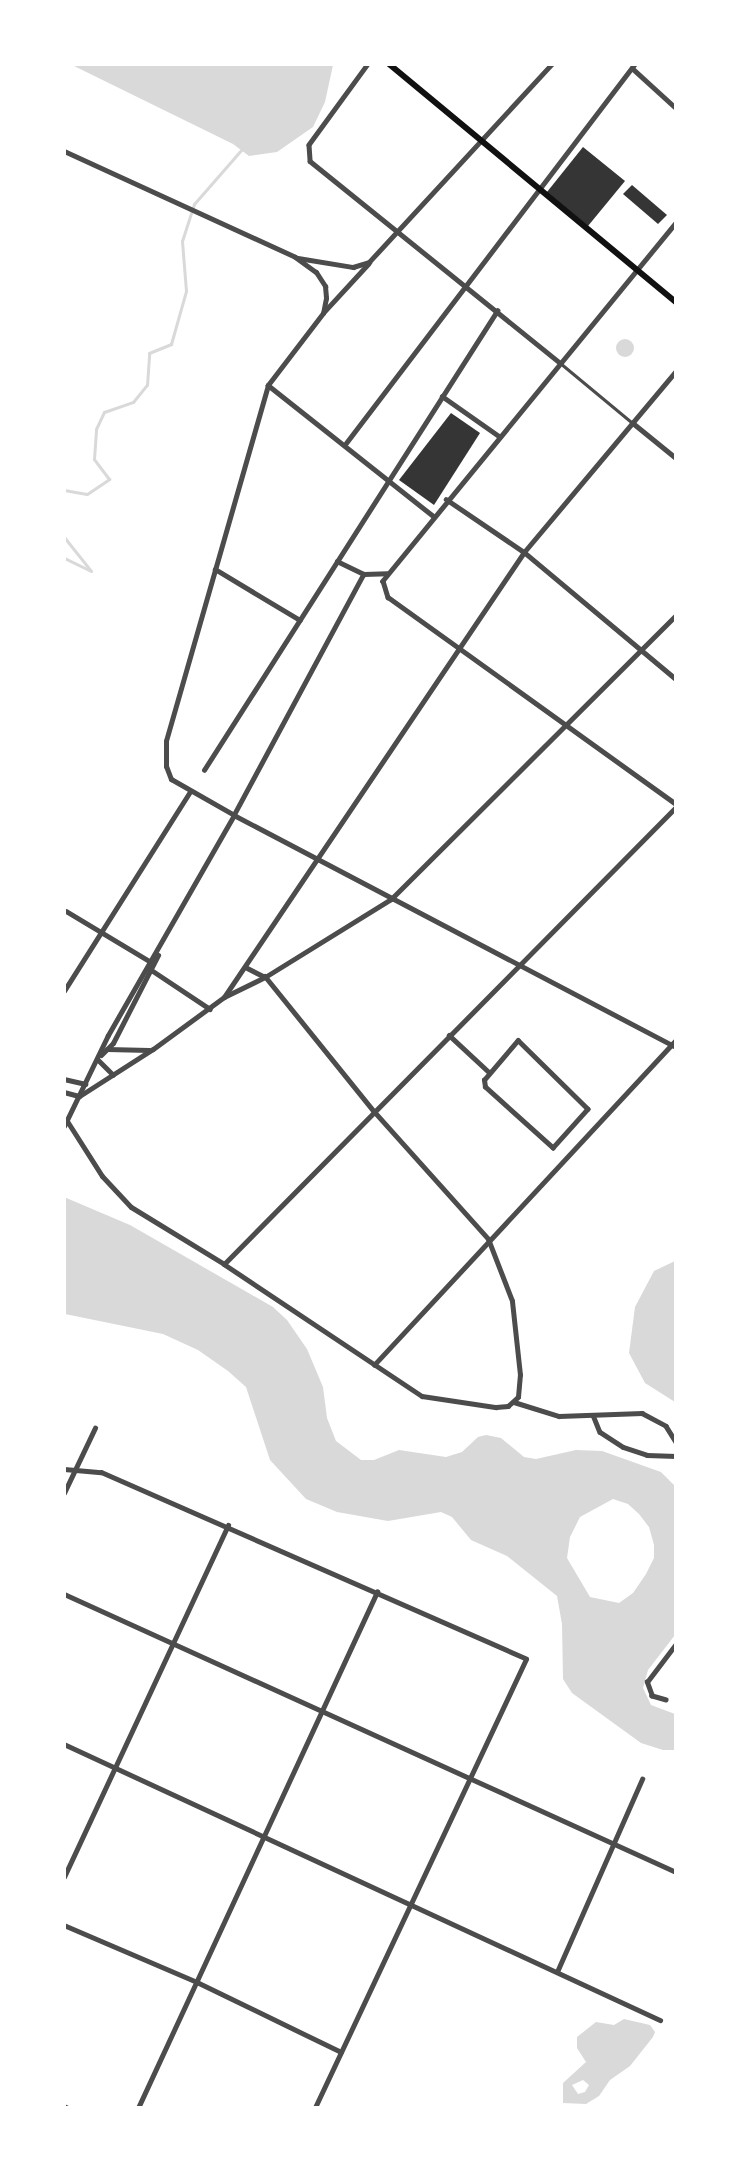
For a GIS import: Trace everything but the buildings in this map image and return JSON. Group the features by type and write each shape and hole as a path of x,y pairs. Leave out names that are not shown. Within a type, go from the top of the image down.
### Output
{"main road":[{"path":"389,64 675,302"}],"street":[{"path":"368,64 309,145 310,160 400,231 675,458"},
{"path":"552,64 323,313 268,386 166,741 166,766 171,779 189,792 390,898 520,963 673,1046"},
{"path":"346,443 633,66 675,108"},
{"path":"64,151 204,218 295,257 316,272 325,286 323,313"},
{"path":"225,1264 675,805 388,597 383,581 446,499 675,223"},
{"path":"295,257 353,267 369,262"},
{"path":"204,770 390,482 497,311"},
{"path":"64,1092 79,1096 153,1049 224,997 524,552 675,371"},
{"path":"268,386 346,443 433,516"},
{"path":"442,396 499,436"},
{"path":"446,499 524,552 675,679"},
{"path":"337,561 364,574 387,573"},
{"path":"215,569 300,620"},
{"path":"364,574 159,953 85,1084 66,1124 102,1176 131,1207 225,1264 422,1396 496,1407 514,1402 559,1416 642,1413 666,1426 675,1442"},
{"path":"224,997 265,977 390,898 675,615"},
{"path":"64,991 189,792"},
{"path":"66,912 102,932 210,1009"},
{"path":"245,967 265,977 374,1112 488,1239 510,1292 521,1389 514,1402"},
{"path":"237,978 247,986"},
{"path":"449,1035 489,1072"},
{"path":"518,1040 588,1109 553,1148 490,1094 484,1080 489,1072 518,1040"},
{"path":"374,1365 488,1239 673,1046 675,1040"},
{"path":"105,1048 153,1049"},
{"path":"100,1058 112,1075"},
{"path":"64,1079 85,1084"},
{"path":"593,1415 600,1432 613,1442 647,1455 675,1456"},
{"path":"64,1493 95,1428"},
{"path":"64,1469 101,1472 526,1659 315,2108"},
{"path":"64,1877 228,1526"},
{"path":"138,2108 266,1836 377,1592"},
{"path":"64,1594 675,1872"},
{"path":"666,1700 652,1696 647,1683 675,1644"},
{"path":"64,1744 660,2020"},
{"path":"556,1972 642,1779"},
{"path":"64,1925 197,1982 341,2052"}],"shaded area":[{"path":"333,64 325,102 313,127 277,152 249,156 233,144 72,65"},
{"path":"625,339 631,342 634,348 631,354 625,357 619,354 616,348 619,342"},
{"path":"64,1197 130,1225 273,1307 287,1320 307,1349 323,1387 327,1418 336,1441 361,1460 374,1460 399,1450 446,1457 462,1452 478,1437 486,1435 501,1438 524,1457 536,1459 576,1450 602,1451 661,1472 675,1486 675,1635 648,1670 643,1688 651,1705 675,1714 675,1750 663,1750 641,1743 572,1693 563,1679 562,1624 557,1596 507,1556 471,1540 452,1517 441,1512 388,1521 337,1512 306,1499 270,1460 246,1387 228,1371 198,1350 163,1334 65,1314","holes":["613,1499 628,1504 649,1527 654,1545 654,1558 633,1593 619,1603 590,1597 567,1558 570,1537 580,1517"]},
{"path":"675,1261 675,1402 645,1383 629,1353 635,1307 654,1271"},
{"path":"624,2019 650,2025 655,2032 630,2066 610,2080 599,2096 586,2104 563,2103 563,2083 586,2062 577,2048 577,2037 596,2022 614,2025","holes":["583,2080 589,2085 585,2092 578,2094 572,2085"]}],"waterway":[{"path":"64,490 87,494 109,479 94,459 96,429 104,412 133,402 147,385 149,353 171,344 186,291 182,241 194,204 242,149"},
{"path":"64,537 91,571 64,558"}]}
